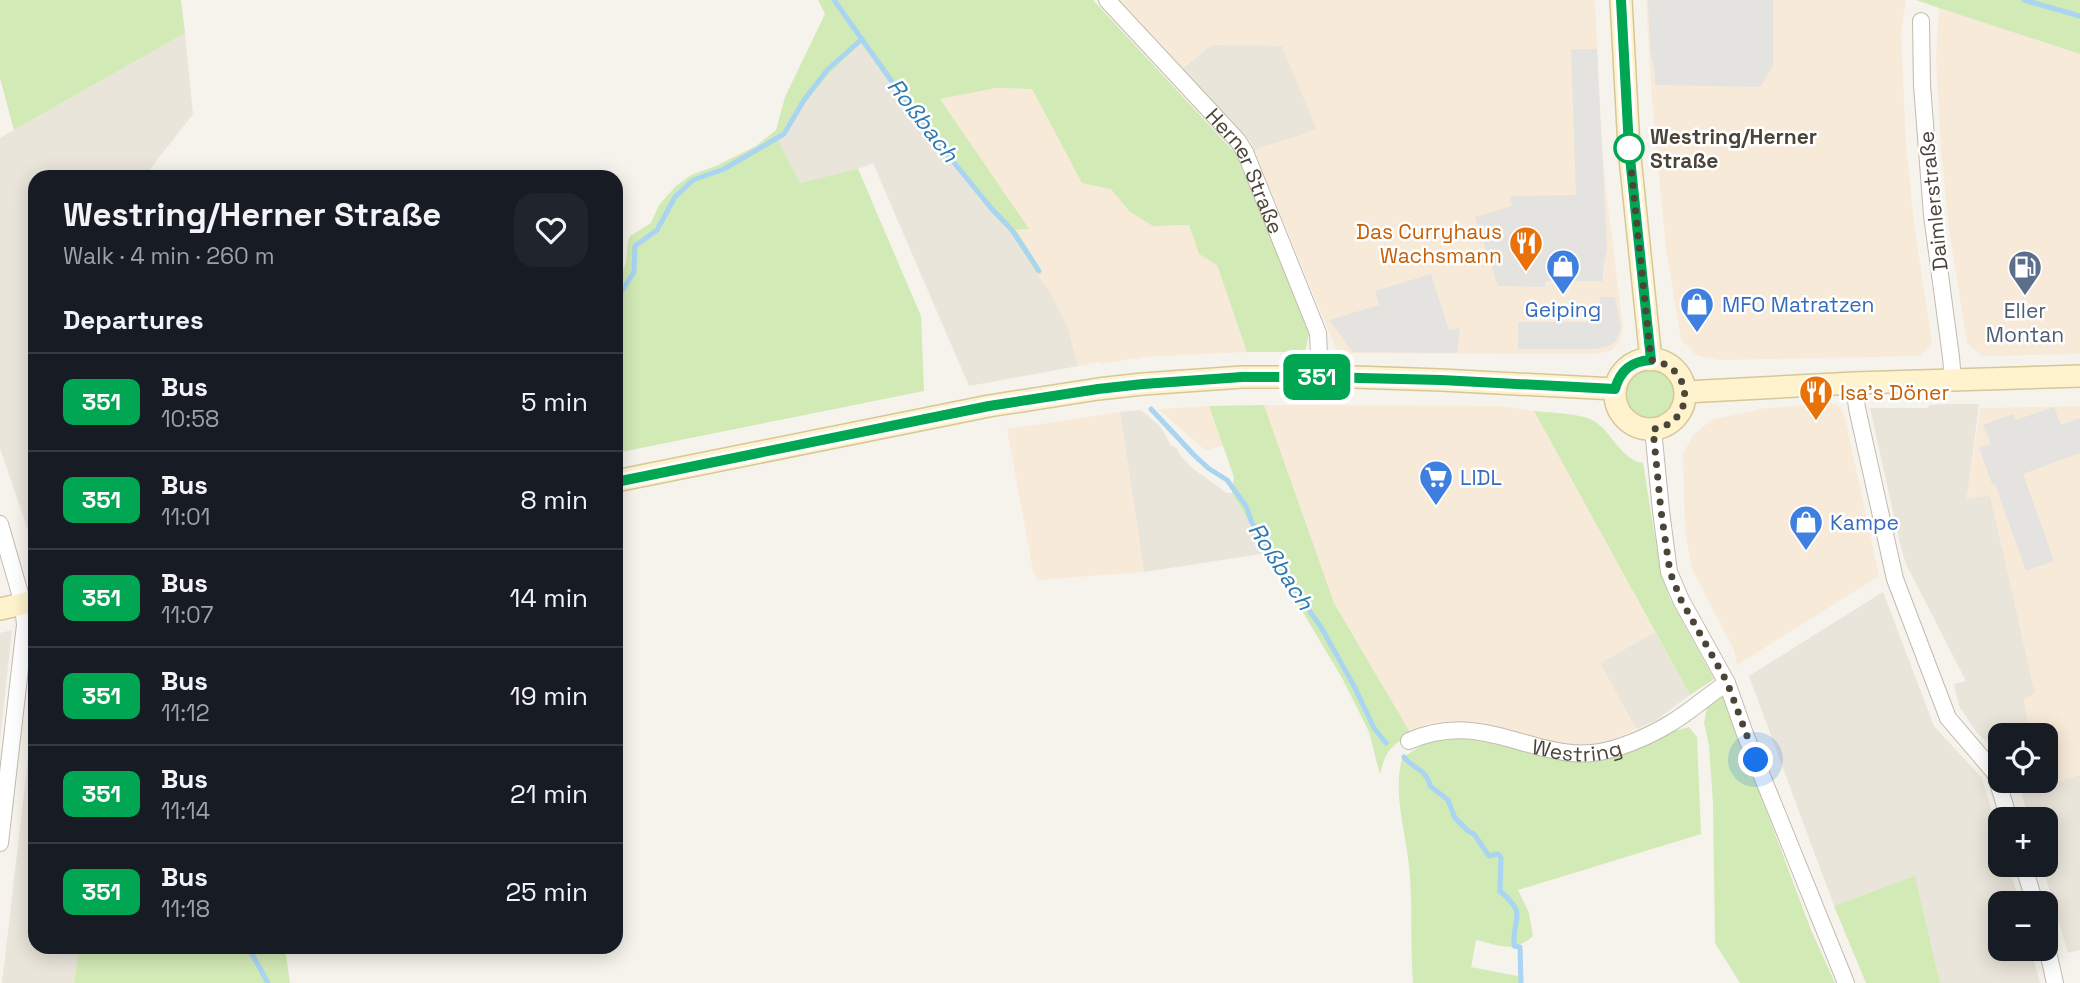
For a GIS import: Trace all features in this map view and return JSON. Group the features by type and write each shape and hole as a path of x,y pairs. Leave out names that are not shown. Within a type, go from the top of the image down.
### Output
{"main road":[{"path":"1621,0 1629,148 1651,360"},
{"path":"1651,360 1662,362 1676,371 1685,392 1683,406 1678,415 1670,423 1653,429 1635,426 1623,418 1616,404 1615,389 1624,370 1633,364 1651,360"},
{"path":"1685,392 1854,383 2080,376"},
{"path":"623,480 976,409 1098,389 1209,379 1320,377 1615,389"},
{"path":"0,609 28,602"}],"street":[{"name":"Herner Straße","path":"1107,0 1238,141 1245,152 1318,333 1320,377"},
{"name":"Daimlerstraße","path":"1921,21 1922,85 1932,215 1953,380"},
{"path":"1854,383 1857,408 1895,579 1948,718 1994,774 2005,807"},
{"path":"1653,429 1670,572 1681,600 1727,682 1745,734 1846,983"},
{"path":"0,524 28,599"},
{"path":"0,844 28,608"},
{"name":"Westring","path":"1409,741 1432,732 1460,729 1562,753 1594,753 1622,746 1670,724 1727,682"},
{"path":"2050,961 2056,983"}],"shaded area":[{"path":"1118,0 1595,0 1605,183 1623,327 1620,341 1611,351 1594,354 1338,353 1255,153 1257,149 1317,130 1282,46 1211,45 1182,68"},
{"path":"1646,0 1906,0 1901,34 1906,145 1914,223 1932,343 1920,356 1719,360 1696,355 1681,339 1666,249"},
{"path":"1648,0 1773,0 1773,66 1760,87 1655,85 1650,50"},
{"path":"1939,8 2080,54 2080,354 1982,356 1967,343 1948,222 1941,150 1936,58"},
{"path":"185,33 193,114 149,170 28,170 28,530 0,448 0,138"},
{"path":"861,44 928,134 994,216 1009,230 1048,288 1068,327 1078,366 969,386 873,163 858,169 871,199 695,182 786,136 806,102 832,69"},
{"path":"1211,45 1282,45 1317,130 1257,149 1255,153 1251,142 1182,69"},
{"path":"1571,49 1597,49 1607,250 1603,281 1546,281 1545,287 1498,286 1475,217 1512,206 1510,196 1576,195"},
{"path":"996,88 1032,89 1082,183 1112,189 1130,212 1153,226 1189,225 1199,254 1217,265 1247,352 1141,357 1139,360 1136,358 1078,366 1068,327 1048,288 1036,273 1041,268 1015,230 1028,229 940,99"},
{"path":"1431,274 1449,330 1460,328 1457,353 1353,352 1329,320 1379,305 1375,291"},
{"path":"1600,297 1615,297 1621,327 1616,341 1609,346 1596,349 1518,349 1518,322 1600,322"},
{"path":"1829,403 1841,408 1845,418 1879,576 1737,665 1734,650 1692,569 1685,530 1683,454 1693,435 1713,419 1758,409"},
{"path":"1979,404 1967,498 1990,494 2035,693 2024,700 2028,723 1988,723 1986,741 1977,733 1959,706 1954,684 1966,681 1906,564 1870,408 1928,408 1929,405"},
{"path":"1264,405 1503,406 1534,411 1655,632 1600,663 1636,729 1610,741 1589,746 1564,745 1514,732 1450,721 1426,724 1411,734 1334,603"},
{"path":"1209,406 1223,445 1206,451 1158,409"},
{"path":"2080,406 2080,775 2058,781 2058,723 2028,723 2024,700 2035,693 1990,495 1967,499 1980,408"},
{"path":"2054,407 2061,425 2080,418 2080,453 2023,474 2054,561 2026,571 1979,448 1991,444 1983,425 2013,414 2016,420"},
{"path":"1141,410 1160,426 1171,445 1177,448 1192,468 1227,493 1232,493 1250,524 1261,554 1144,572 1120,412"},
{"path":"1120,412 1144,572 1038,580 1033,571 1007,429"},
{"path":"1883,592 1934,726 1982,778 1991,807 1988,807 1988,877 2012,877 2016,891 1988,891 1988,961 2034,961 2040,983 1940,983 1915,877 1834,906 1749,676"},
{"path":"12,630 0,740 0,633"},
{"path":"1655,632 1690,695 1655,721 1636,729 1600,663"},
{"path":"28,758 28,954 78,954 74,983 2,983"},
{"path":"2080,775 2080,950 2068,953 2058,919 2058,891 2050,891 2046,877 2058,877 2058,807 2025,807 2021,793 2058,793 2058,781"}],"green space":[{"path":"0,0 181,0 185,33 14,130 0,78"},
{"path":"818,0 1093,0 1236,154 1306,325 1309,334 1305,352 1247,352 1217,265 1199,254 1189,225 1153,226 1130,212 1111,189 1082,183 1032,89 996,88 940,99 1029,229 1016,230 1041,269 1036,273 1009,230 994,216 928,134 861,44 819,85 778,141 800,183 858,169 921,316 924,391 623,452 623,270 630,236 651,223 659,205 676,186 691,175 756,146 776,130 785,97 825,14"},
{"path":"1916,0 2080,0 2080,54 1939,8"},
{"path":"1651,369 1661,371 1669,377 1675,385 1675,405 1669,413 1661,419 1651,421 1641,419 1633,413 1627,405 1625,395 1627,385 1633,377 1641,371"},
{"path":"1264,405 1334,603 1411,734 1390,750 1380,775 1369,732 1342,678 1273,562 1261,554 1250,524 1232,493 1234,477 1209,406"},
{"path":"1534,411 1588,418 1601,426 1629,457 1643,463 1660,569 1669,597 1714,679 1690,695"},
{"path":"1722,693 1811,930 1835,983 1740,983 1715,943 1713,803 1709,745 1704,723 1708,702"},
{"path":"1689,727 1697,737 1701,834 1518,890 1529,913 1533,936 1519,945 1506,947 1476,940 1471,967 1522,977 1522,983 1413,983 1409,865 1399,798 1402,758 1432,739 1450,736 1516,748 1561,760 1591,762"},
{"path":"1915,876 1940,983 1866,983 1834,906"},
{"path":"78,954 286,954 290,983 74,983"}],"waterway":[{"name":"Roßbach","path":"834,0 920,121 1012,230 1039,271"},
{"path":"2024,0 2080,16"},
{"path":"623,289 634,272 635,246 657,230 675,197 693,180 724,169 784,134 804,100 828,69 862,39"},
{"name":"Roßbach","path":"1151,409 1194,455 1227,480 1246,506 1252,523 1321,627 1374,728 1386,743"},
{"name":"Roßbach","path":"1404,757 1426,776 1430,786 1448,800 1455,818 1474,834 1489,856 1498,854 1501,858 1500,891 1517,911 1514,946 1520,947 1521,983"},
{"path":"252,954 268,983"}],"bus line":[{"name":"351","path":"623,481 989,406 1143,384 1242,377 1320,377 1615,389 1624,370 1643,360 1651,360 1629,148 1621,0"}],"place":[{"name":"Westring/Herner Straße","path":"1629,148"},
{"name":"Das Curryhaus Wachsmann","path":"1526,273"},
{"name":"Geiping","path":"1563,296"},
{"name":"Eller Montan","path":"2025,297"},
{"name":"MFO Matratzen","path":"1697,334"},
{"name":"Isa’s Döner","path":"1816,422"},
{"name":"LIDL","path":"1436,507"},
{"name":"Kampe","path":"1806,552"}],"route":[{"path":"1629,148 1651,360 1662,362 1676,371 1685,392 1683,406 1678,415 1670,423 1653,429 1670,572 1681,600 1727,682 1756,760"}]}
